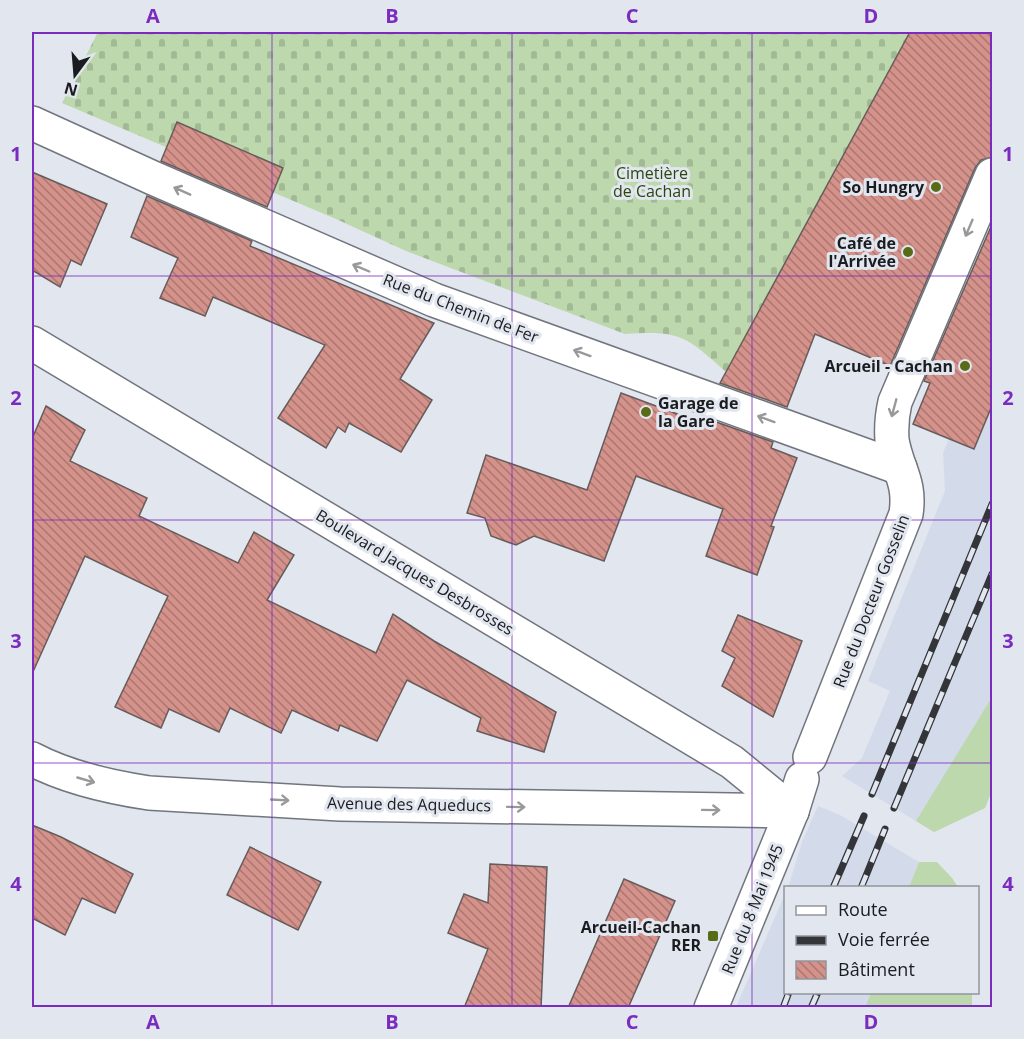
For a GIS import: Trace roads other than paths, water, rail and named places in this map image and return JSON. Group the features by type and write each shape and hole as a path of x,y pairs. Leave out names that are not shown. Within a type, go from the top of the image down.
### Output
{"street":[{"name":"Rue du Chemin de Fer","path":"32,123 434,300 900,468"},
{"name":"Rue du Docteur Gosselin","path":"792,811 806,768 906,514 908,492 892,440 891,419 895,402 993,174"},
{"name":"Boulevard Jacques Desbrosses","path":"32,343 732,762 792,811"},
{"name":"Avenue des Aqueducs","path":"32,759 77,777 122,789 149,793 340,804 792,811"},
{"name":"Rue du 8 Mai 1945","path":"711,1008 792,811"}],"railway":[{"path":"872,794 992,504"},
{"path":"894,808 992,574"},
{"path":"834,886 864,816"},
{"path":"862,886 885,829"},
{"path":"783,1008 788,994"},
{"path":"811,1008 817,994"}],"place":[{"name":"So Hungry","path":"936,187"},
{"name":"Café de l'Arrivée","path":"908,252"},
{"name":"Arcueil - Cachan","path":"965,366"},
{"name":"Garage de la Gare","path":"646,412"},
{"name":"Arcueil-Cachan RER","path":"713,936"}],"park label":[{"name":"Cimetière de Cachan","path":"652,182"}]}
